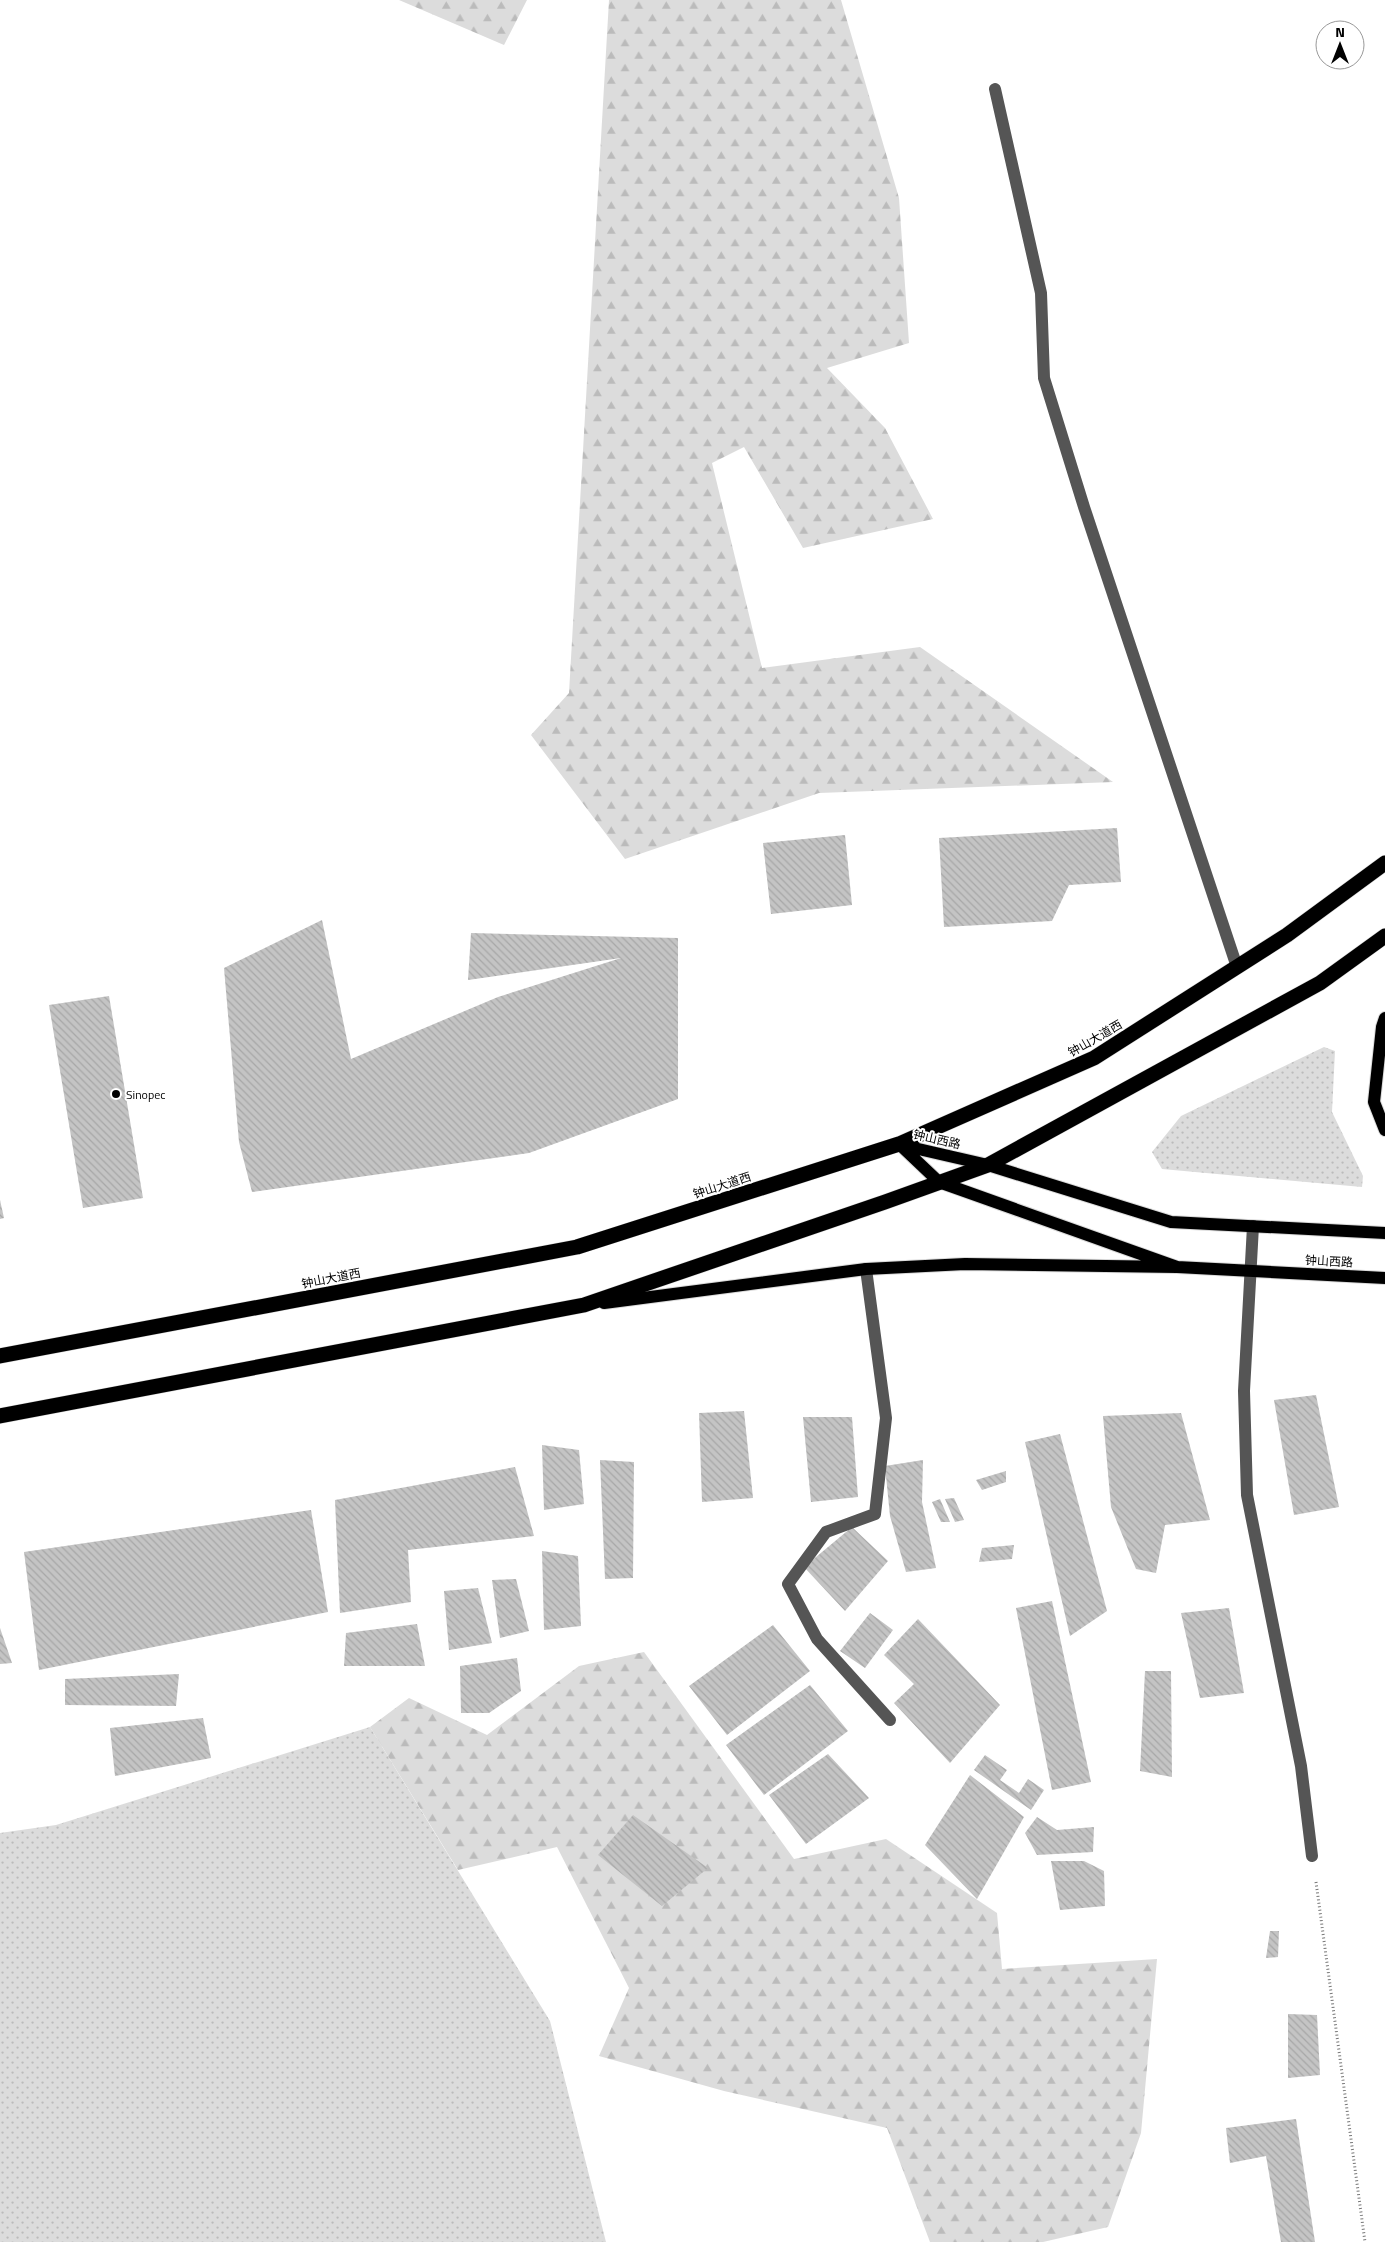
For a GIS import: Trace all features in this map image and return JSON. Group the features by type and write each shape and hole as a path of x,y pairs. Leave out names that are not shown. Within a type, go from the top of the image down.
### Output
{"highway":[{"name":"钟山大道西","path":"0,1356 576,1246 899,1144 1094,1058 1287,935 1385,863"},
{"path":"0,1416 584,1305 939,1182 988,1165 1320,983 1385,936"}],"main road":[{"path":"1385,1018 1382,1026 1374,1102 1385,1130"},
{"name":"钟山西路","path":"899,1144 988,1165 1171,1222 1385,1233"},
{"name":"钟山西路","path":"899,1144 939,1182 1177,1267 1385,1278"},
{"path":"584,1305 866,1269 965,1264 1177,1267"}],"street":[{"path":"995,89 1041,294 1044,378 1084,507 1238,966"},
{"path":"1254,1226 1244,1391 1247,1495 1301,1766 1312,1856"},
{"path":"866,1269 886,1418 875,1514 826,1532 788,1584 817,1639 890,1720"}],"path":[{"path":"1312,1856 1364,2242"}],"green space":[{"path":"399,0 527,0 504,45"},
{"path":"609,0 841,0 899,198 909,343 827,368 885,428 933,519 803,548 744,447 712,463 762,668 920,647 1113,782 819,793 625,859 531,735 569,693"},
{"path":"1324,1047 1335,1051 1332,1112 1363,1176 1362,1187 1162,1169 1152,1152 1181,1116"},
{"path":"644,1652 794,1859 886,1839 997,1913 1002,1969 1157,1959 1141,2133 1108,2227 1043,2242 930,2242 887,2128 724,2091 599,2056 629,1988 557,1847 458,1870 370,1727 409,1698 487,1735 579,1666"},
{"path":"370,1727 550,2021 606,2242 0,2242 0,1833 56,1825"}],"building":[{"path":"1117,828 1121,882 1069,885 1052,921 944,927 939,838"},
{"path":"845,835 852,905 771,914 763,843"},
{"path":"322,920 351,1059 498,997 621,958 468,980 471,933 678,938 678,1099 529,1153 252,1192 239,1142 224,968"},
{"path":"109,996 143,1198 83,1208 49,1005"},
{"path":"0,1200 4,1218 0,1219"},
{"path":"1316,1395 1339,1507 1294,1515 1274,1400"},
{"path":"744,1411 753,1498 702,1502 699,1413"},
{"path":"1181,1413 1210,1520 1165,1525 1156,1573 1136,1569 1111,1507 1103,1416"},
{"path":"803,1417 852,1417 858,1497 811,1502"},
{"path":"1060,1434 1107,1611 1070,1636 1025,1442"},
{"path":"542,1445 579,1450 584,1504 544,1510"},
{"path":"600,1460 634,1462 633,1578 605,1579"},
{"path":"923,1460 922,1502 936,1568 906,1572 890,1516 885,1466"},
{"path":"515,1467 534,1536 408,1550 411,1602 340,1613 335,1500"},
{"path":"1006,1471 1006,1482 982,1490 976,1480"},
{"path":"954,1498 964,1520 955,1522 945,1499"},
{"path":"940,1499 950,1522 941,1522 932,1502"},
{"path":"311,1510 328,1612 39,1670 24,1552"},
{"path":"852,1527 888,1561 845,1611 804,1567"},
{"path":"1014,1545 1012,1559 979,1562 982,1548"},
{"path":"542,1551 578,1556 581,1626 544,1630"},
{"path":"516,1579 529,1631 500,1638 492,1580"},
{"path":"478,1588 492,1643 449,1650 444,1591"},
{"path":"1052,1601 1091,1782 1052,1790 1016,1608"},
{"path":"1229,1608 1244,1693 1200,1698 1181,1613"},
{"path":"870,1613 893,1630 865,1668 840,1651"},
{"path":"918,1619 1000,1705 950,1763 894,1703 914,1684 884,1655"},
{"path":"417,1624 425,1666 344,1666 346,1633"},
{"path":"773,1625 810,1671 727,1735 689,1686"},
{"path":"0,1628 12,1663 0,1664"},
{"path":"517,1658 521,1691 489,1713 461,1713 460,1666"},
{"path":"1145,1671 1171,1671 1172,1777 1140,1771"},
{"path":"179,1674 176,1706 65,1705 65,1679"},
{"path":"810,1685 848,1731 764,1795 726,1745"},
{"path":"203,1718 211,1758 115,1776 110,1728"},
{"path":"828,1754 869,1798 806,1844 769,1795"},
{"path":"985,1755 1007,1770 1000,1780 1019,1793 1028,1779 1044,1790 1031,1810 974,1770"},
{"path":"970,1775 1024,1817 977,1899 925,1845"},
{"path":"633,1815 708,1868 662,1906 598,1855"},
{"path":"1037,1817 1057,1830 1094,1827 1093,1852 1037,1855 1025,1833"},
{"path":"1051,1861 1084,1861 1104,1871 1105,1906 1060,1910"},
{"path":"1270,1931 1279,1931 1278,1957 1266,1958"},
{"path":"1288,2014 1317,2015 1320,2075 1288,2078"},
{"path":"1296,2119 1315,2242 1281,2242 1266,2156 1230,2163 1226,2128"}],"place":[{"name":"Sinopec","path":"116,1094"}]}
